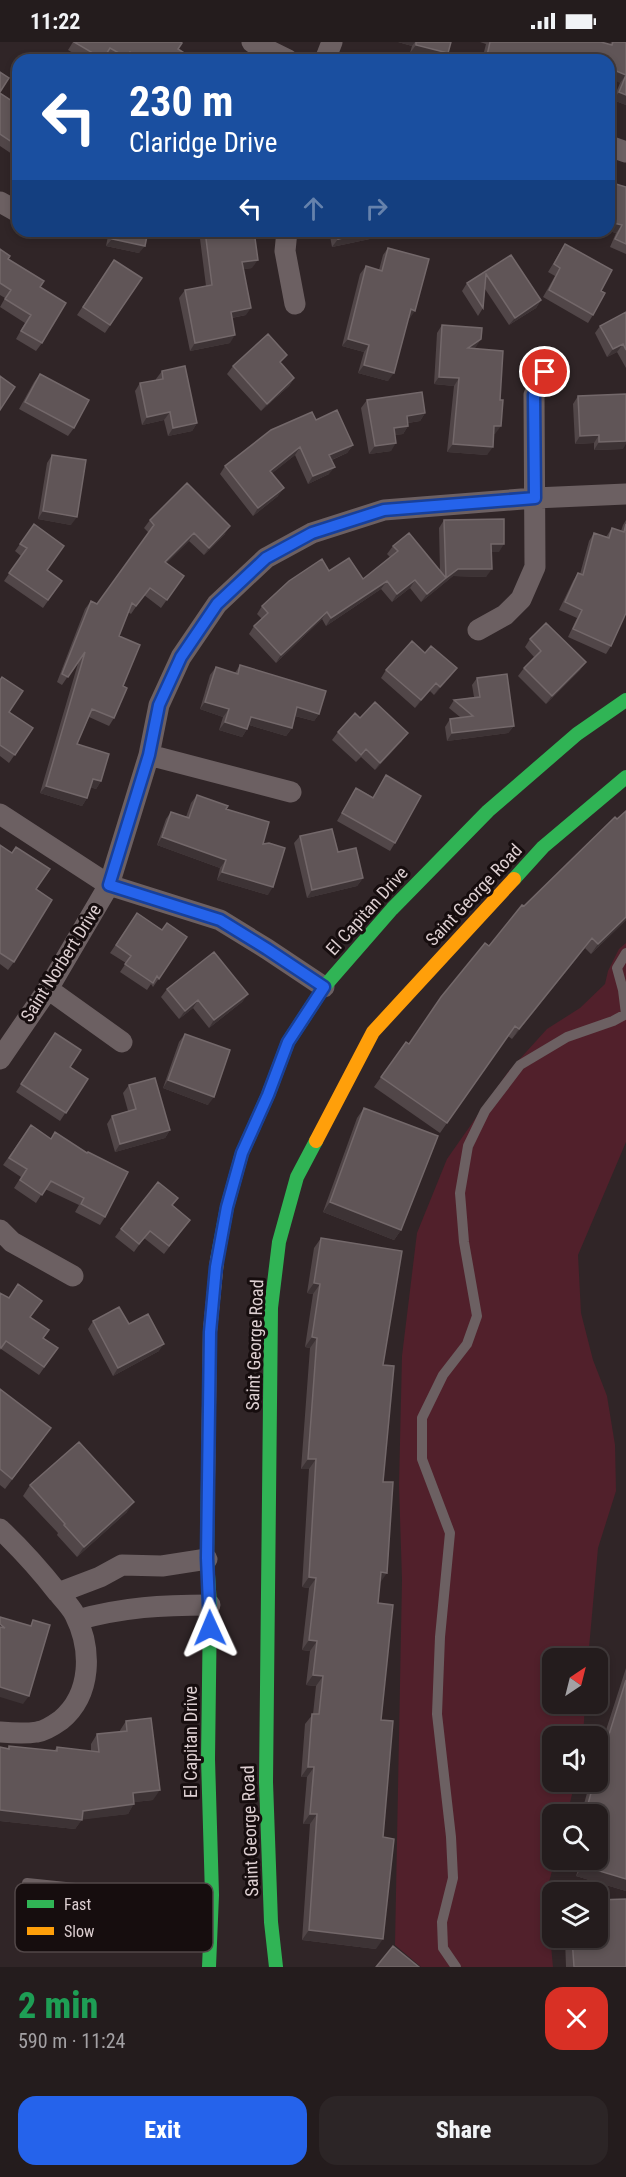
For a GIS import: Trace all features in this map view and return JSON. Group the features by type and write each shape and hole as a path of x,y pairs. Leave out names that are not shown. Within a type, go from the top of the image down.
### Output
{"street":[{"path":"252,42 276,54"},
{"path":"286,237 285,251 295,304"},
{"path":"478,630 505,615 521,599 535,567 534,395 545,372"},
{"name":"Saint Norbert Drive","path":"0,1059 48,988 109,885 149,755 159,705 181,657 217,604 266,558 312,533 384,510 535,498 626,494"},
{"name":"El Capitan Drive","path":"212,1883 208,1759 210,1605 207,1558 210,1332 216,1267 227,1207 242,1153 268,1095 288,1042 324,987 392,909 488,811 578,734 626,700"},
{"path":"149,755 291,792"},
{"name":"Saint George Road","path":"276,1967 271,1922 266,1782 271,1308 279,1242 297,1177 373,1032 543,847 626,777"},
{"path":"0,813 109,885 220,920 324,987"},
{"path":"48,988 122,1042"},
{"path":"0,1230 12,1242 73,1276"},
{"path":"0,1528 33,1561 77,1620 83,1638 87,1664 85,1684 68,1714 55,1724 38,1732 0,1731"},
{"path":"58,1593 100,1577 122,1565 162,1566 207,1558"},
{"path":"77,1620 110,1610 160,1605 210,1605"},
{"name":"El Capitan Drive","path":"208,1967 209,1952"}],"lane":[{"path":"456,1967 444,1948 442,1922 453,1878 451,1837 437,1714 440,1637 450,1533 422,1459 422,1418 443,1375 467,1344 477,1316 464,1242 460,1193 468,1146 485,1111 520,1065 567,1037 613,1022 626,1014 617,968 626,953"}],"shaded area":[{"path":"626,943 626,1142 578,1255 581,1313 593,1360 607,1396 615,1445 616,1491 598,1548 589,1648 542,1648 542,1714 584,1714 584,1726 542,1726 542,1792 573,1792 570,1804 542,1804 542,1870 552,1870 549,1882 542,1882 542,1948 551,1948 553,1967 421,1967 395,1945 402,1580 399,1485 402,1356 417,1233 447,1159 508,1072 547,1029 580,1008 605,984 608,971 619,949"}],"building":[{"path":"74,42 180,42 182,43 178,49 186,54 133,54 130,52 121,54 110,48 106,54 94,54"},
{"path":"416,42 451,42 448,53 416,45"},
{"path":"490,42 601,42 612,45 613,42 626,42 626,75 615,70 615,54 487,54"},
{"path":"0,72 9,78 0,92"},
{"path":"626,75 626,95 619,92"},
{"path":"0,93 12,101 12,142 0,134"},
{"path":"615,184 626,187 626,244 615,239 622,225 615,223"},
{"path":"112,237 147,237 145,246 112,239"},
{"path":"206,237 255,237 258,260 242,262 251,308 231,312 235,335 195,343 185,290 212,285"},
{"path":"565,244 612,270 601,291 605,293 593,315 549,290 560,268 554,264"},
{"path":"388,248 429,259 415,311 411,309 394,373 364,365 369,345 348,339 366,266 382,271"},
{"path":"0,249 10,256 8,259 44,281 40,287 66,303 42,343 21,331 31,315 5,299 11,290 0,283"},
{"path":"511,255 541,300 515,318 486,274 483,308 467,283"},
{"path":"114,260 142,278 110,325 83,307"},
{"path":"626,312 626,350 623,344 613,349 600,326"},
{"path":"442,325 482,328 481,339 468,348 503,351 501,426 494,426 493,447 453,444 459,378 439,377"},
{"path":"268,334 287,355 280,362 294,378 267,404 233,366"},
{"path":"185,366 197,423 173,428 170,412 147,417 140,383 163,379 162,371"},
{"path":"40,374 89,400 74,428 25,402"},
{"path":"0,376 15,387 0,410"},
{"path":"422,392 425,413 407,416 408,426 394,428 396,443 375,446 367,400"},
{"path":"626,394 626,441 599,442 599,435 580,436 578,396"},
{"path":"337,410 353,445 329,455 335,467 313,476 300,447 270,471 284,488 258,508 225,466 271,430 312,412 316,420"},
{"path":"52,455 86,460 77,517 43,511"},
{"path":"187,483 230,526 209,548 194,533 165,562 184,576 167,600 150,588 136,606 132,603 119,636 140,645 123,686 127,688 114,718 92,709 77,744 109,754 101,781 93,779 87,798 46,786 85,652 68,677 62,674 91,601 97,604 154,525 150,520"},
{"path":"504,519 504,544 491,544 492,569 458,569 446,578 444,520"},
{"path":"34,524 64,546 47,570 62,581 48,600 9,573 27,548 20,544"},
{"path":"626,524 626,613 611,646 573,629 582,610 565,602 578,573 583,575 594,533 609,538 612,528 624,532"},
{"path":"409,533 446,578 427,594 415,580 397,594 387,581 331,618 327,612 281,655 254,626 268,613 262,606 289,581 322,559 329,571 349,558 363,579 398,551 393,546"},
{"path":"546,623 586,662 552,696 524,668 541,651 530,639"},
{"path":"412,641 425,653 431,646 457,668 440,687 436,683 421,700 386,670"},
{"path":"240,665 326,691 319,714 297,707 292,728 251,717 247,729 225,722 229,709 205,702 216,667 238,674"},
{"path":"507,674 514,726 452,733 450,719 473,716 454,700 480,697 477,678"},
{"path":"2,677 23,691 9,712 33,728 15,755 0,745 0,680"},
{"path":"375,702 408,733 380,763 366,749 361,755 338,732 355,713 360,718"},
{"path":"386,775 421,796 395,843 342,813 356,788 373,798"},
{"path":"197,795 228,806 226,809 269,822 263,844 269,843 285,848 273,887 222,872 226,860 162,837 171,812 189,818"},
{"path":"626,811 626,917 598,944 592,938 519,1029 515,1026 447,1123 381,1077 406,1042 409,1044 441,997 485,943 489,946 522,905 524,906 615,817 617,819"},
{"path":"332,829 338,852 356,848 363,878 312,890 300,836"},
{"path":"0,845 12,853 16,847 50,869 36,889 52,900 14,962 0,953"},
{"path":"137,913 162,930 167,923 187,937 159,979 157,976 153,983 125,964 131,956 116,945"},
{"path":"214,952 248,994 214,1020 198,1000 185,1011 167,989"},
{"path":"55,1033 81,1050 70,1067 88,1079 66,1113 21,1084"},
{"path":"185,1034 230,1050 214,1097 168,1080"},
{"path":"155,1078 170,1130 120,1144 112,1116 136,1109 129,1085"},
{"path":"364,1108 438,1136 401,1230 330,1202"},
{"path":"31,1125 51,1139 55,1132 87,1153 128,1172 105,1217 81,1204 84,1198 51,1181 42,1195 20,1180 27,1169 9,1158"},
{"path":"158,1182 178,1198 172,1205 190,1220 169,1246 150,1231 139,1244 121,1229"},
{"path":"321,1238 402,1251 383,1365 394,1366 383,1482 393,1482 387,1573 381,1572 378,1603 393,1605 381,1720 393,1721 383,1837 394,1839 383,1939 309,1930 317,1814 310,1814 314,1767 308,1767 312,1714 319,1714 323,1676 313,1675 317,1641 309,1640 316,1578 309,1577 316,1459 308,1459 317,1338 312,1337 320,1284 314,1283"},
{"path":"18,1284 42,1301 30,1317 49,1330 43,1338 58,1348 44,1367 6,1341 0,1347 0,1293 9,1298"},
{"path":"119,1307 129,1324 148,1314 164,1344 118,1368 93,1321"},
{"path":"0,1389 51,1428 12,1479 0,1469"},
{"path":"79,1442 134,1502 84,1547 30,1485"},
{"path":"0,1617 31,1626 33,1620 50,1625 29,1696 0,1687 0,1627 5,1628 0,1624"},
{"path":"626,1680 626,1879 596,1870 608,1870 608,1804 588,1804 591,1792 608,1792 608,1738"},
{"path":"151,1718 160,1790 133,1793 134,1804 83,1811 82,1820 0,1810 0,1747 57,1751 57,1747 99,1752 97,1734 127,1731 126,1721"},
{"path":"626,1899 626,1967 574,1967 573,1948 608,1948 608,1900"},
{"path":"393,1946 419,1967 376,1967"}],"traffic: fast":[{"path":"217,1260 227,1207 242,1153 268,1095 288,1042 324,987 392,909 488,811 577,734 626,700"},
{"path":"514,879 543,847 626,777"},
{"path":"276,1967 271,1922 266,1782 271,1308 279,1242 297,1177 316,1141"},
{"path":"208,1480 207,1559 210,1605 208,1759 212,1883"},
{"path":"209,1967 210,1952"}],"traffic: slow":[{"path":"316,1141 373,1032 514,879"},
{"path":"208,1480 210,1331 217,1260"}],"route":[{"path":"210,1628 207,1558 210,1332 216,1267 227,1207 242,1153 268,1095 288,1042 324,987 220,920 109,885 149,755 159,705 181,657 217,604 266,558 312,533 384,510 535,498 534,395 545,372"}]}
